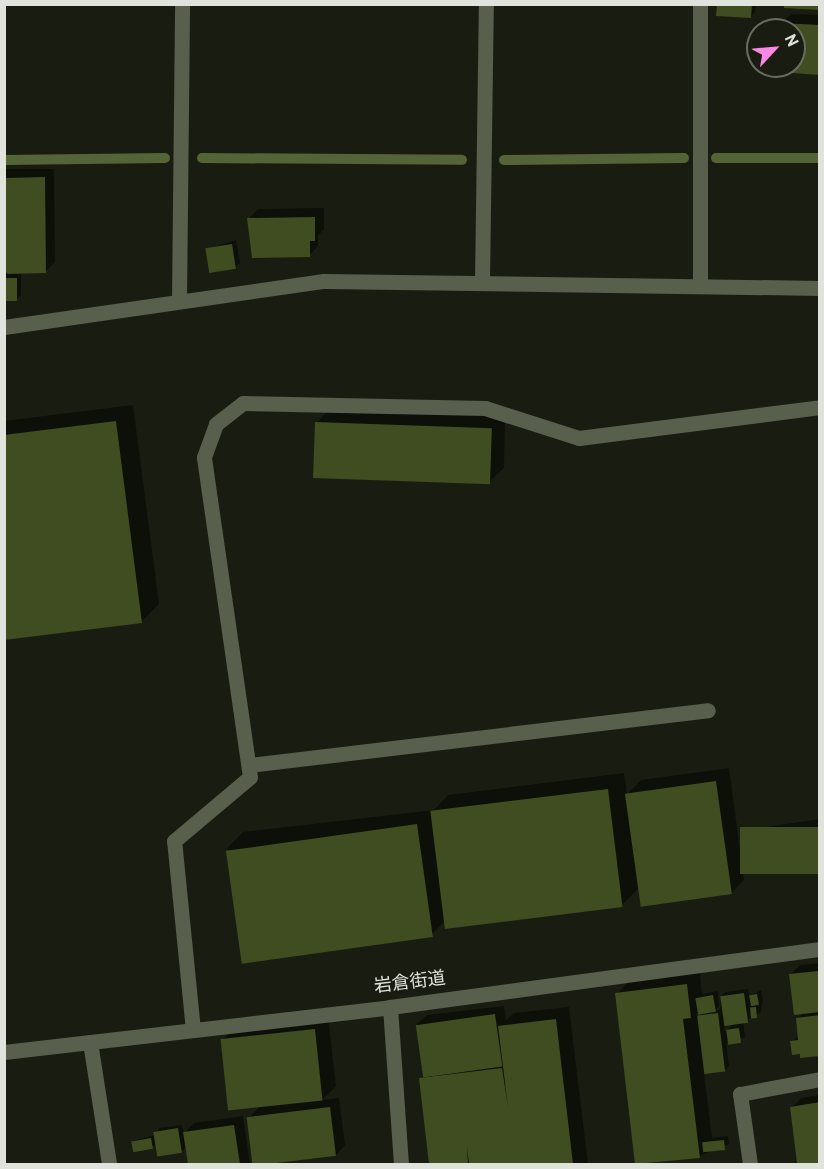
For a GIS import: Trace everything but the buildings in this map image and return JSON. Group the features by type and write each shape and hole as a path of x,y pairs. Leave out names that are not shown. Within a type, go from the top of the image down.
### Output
{"street":[{"path":"179,300 182,4"},
{"path":"482,281 486,4"},
{"path":"700,4 700,285"},
{"path":"4,327 179,300 324,281 482,281 819,288"},
{"path":"193,1030 174,841 250,777 204,456 216,424 243,404 485,408 579,438 819,407"},
{"path":"249,765 708,710"},
{"name":"岩倉街道","path":"4,1052 390,1007 819,949"},
{"path":"390,1007 401,1164"},
{"path":"90,1042 109,1164"},
{"path":"750,1164 740,1094 819,1079"}],"waterway":[{"path":"4,160 165,158"},
{"path":"202,158 462,160"},
{"path":"504,160 684,158"},
{"path":"716,158 820,158"}]}
